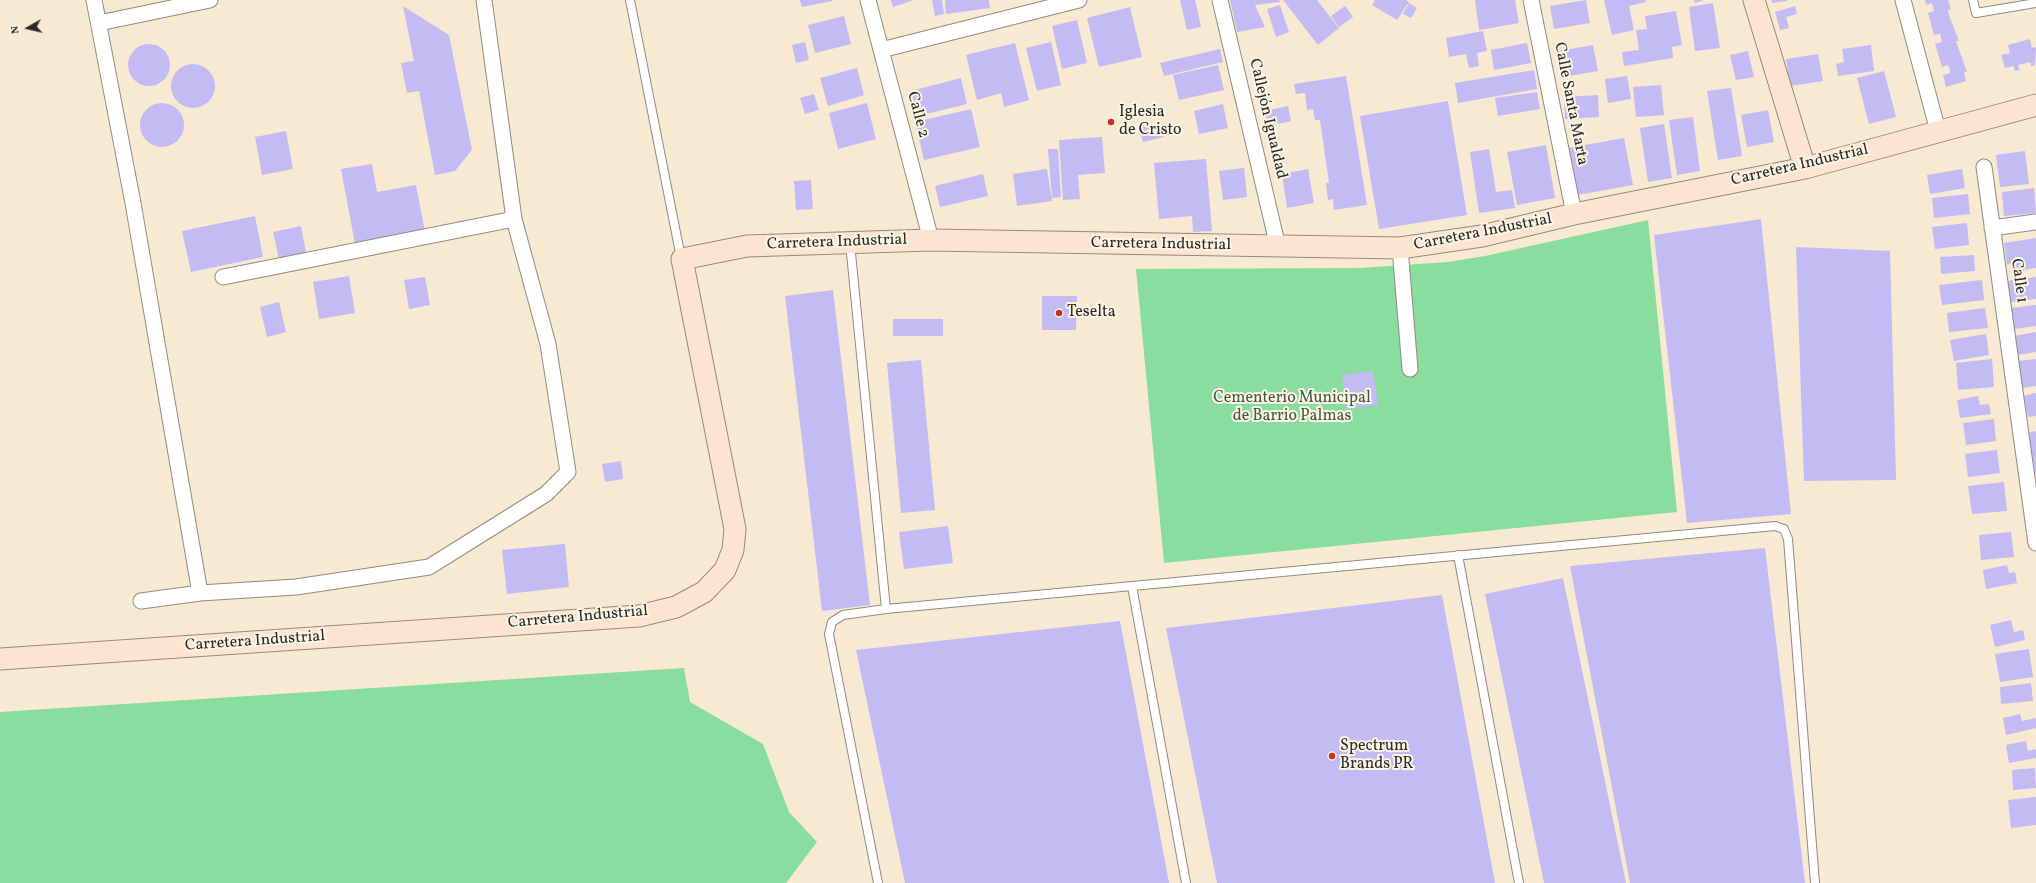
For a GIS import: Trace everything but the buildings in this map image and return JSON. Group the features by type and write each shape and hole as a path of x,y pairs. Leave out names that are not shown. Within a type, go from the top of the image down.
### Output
{"street":[{"path":"94,0 133,203 200,593"},
{"path":"99,23 210,0"},
{"path":"141,601 200,593 296,587 429,568 546,494 568,472 548,344 514,219 484,0"},
{"name":"Calle 2","path":"868,0 931,240"},
{"path":"881,50 1079,0"},
{"name":"Callejón Igualdad","path":"1220,0 1278,247"},
{"name":"Calle Santa Marta","path":"1532,0 1574,214"},
{"path":"1754,0 1805,168"},
{"path":"1903,0 1938,131"},
{"name":"Carretera Industrial","path":"0,659 639,616 676,607 704,592 725,570 733,550 735,529 682,259 747,246 931,240 1400,248 1482,236 1574,214 1805,168 2036,105"},
{"name":"Calle 1","path":"1984,167 2036,543"},
{"path":"223,277 514,219"},
{"path":"1992,228 2036,222"},
{"path":"1400,248 1410,369"}],"lane":[{"path":"630,0 682,259"},
{"path":"1973,0 1976,13 2036,3"},
{"path":"850,242 886,609"},
{"path":"878,883 829,634 832,622 843,615 886,609 1775,526 1784,529 1788,539 1815,883"},
{"path":"1458,556 1519,883"},
{"path":"1132,586 1186,883"}],"green space":[{"name":"Cementerio Municipal de Barrio Palmas","path":"1648,220 1677,512 1164,563 1136,269 1360,268 1448,262 1485,256"},
{"path":"684,668 690,702 763,744 789,812 817,842 786,883 0,883 0,712"}],"place":[{"name":"Iglesia de Cristo","path":"1111,122"},
{"name":"Teselta","path":"1059,313"},
{"name":"Spectrum Brands PR","path":"1332,756"}]}
